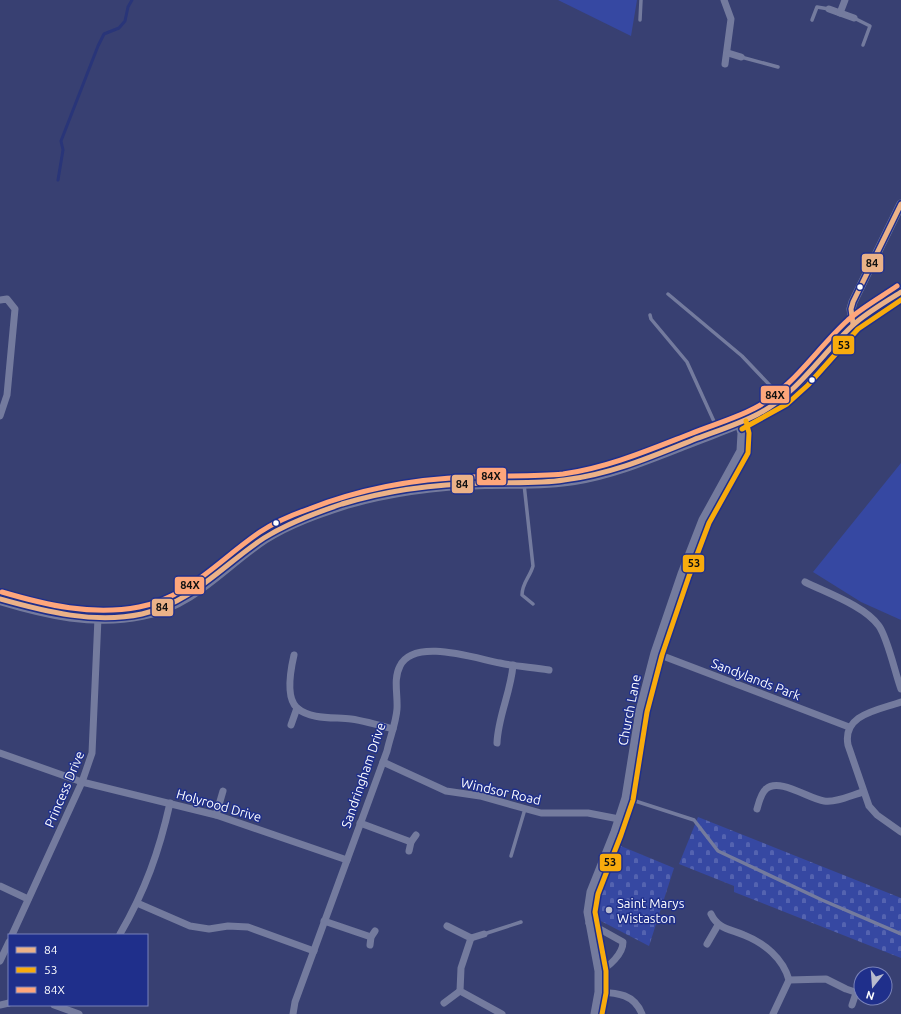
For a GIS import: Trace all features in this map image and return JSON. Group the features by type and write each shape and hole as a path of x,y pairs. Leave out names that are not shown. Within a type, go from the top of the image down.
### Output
{"main road":[{"path":"0,599 63,614 98,618 126,617 144,614 175,603 205,586 262,540 277,530 348,503 415,489 481,483 524,483 573,480 625,466 739,423 783,399 803,380 853,324 901,292"}],"street":[{"path":"724,0 731,19 728,53 725,64"},
{"path":"840,13 844,0"},
{"path":"829,9 854,18"},
{"path":"728,53 741,57"},
{"path":"853,324 851,309 852,302 901,204"},
{"path":"0,300 7,299 15,309 7,395 0,416"},
{"name":"Church Lane","path":"595,1014 599,992 599,971 589,923 588,912 591,892 626,798 640,711 655,653 682,574 703,520 741,451 742,433 739,423"},
{"path":"805,582 853,606 874,621 882,631 901,689"},
{"name":"Princess Drive","path":"12,934 82,782 94,746 98,618"},
{"name":"Sandringham Drive","path":"293,1014 324,921 383,762 393,729 396,710 397,676 403,661 415,653 433,652 471,655 513,665 549,670"},
{"name":"Sandylands Park","path":"655,653 849,727"},
{"path":"294,655 291,693 293,702 297,708 314,715 351,719 393,729"},
{"path":"497,743 499,719 508,695 513,665"},
{"path":"901,702 858,718 849,727 846,735 863,792 872,810 901,832"},
{"path":"290,725 297,708"},
{"name":"Holyrood Drive","path":"0,753 82,782 216,815 347,860"},
{"name":"Windsor Road","path":"383,762 446,791 480,796 525,809 550,814 588,813 619,819"},
{"path":"757,808 764,791 774,785 783,786 824,801 832,801 863,792"},
{"path":"216,815 224,791"},
{"path":"120,934 137,904 155,861 170,804"},
{"path":"360,823 411,842"},
{"path":"409,851 411,842 416,835"},
{"path":"0,886 28,899"},
{"path":"137,904 190,926 210,929 228,926 248,928 314,950"},
{"path":"711,914 718,925 734,933 749,937 768,948 782,966 789,980"},
{"path":"324,921 373,934 370,945"},
{"path":"589,923 623,942 622,947 611,964 599,971"},
{"path":"707,944 718,925"},
{"path":"447,926 471,938 484,934"},
{"path":"460,991 461,968 471,938"},
{"path":"0,961 8,944"},
{"path":"789,980 826,980 853,992"},
{"path":"773,1014 789,980"},
{"path":"444,1003 460,991"},
{"path":"460,991 502,1014"},
{"path":"599,992 621,993 632,998 637,1003 642,1014"},
{"path":"57,1006 79,1014"}],"lane":[{"path":"640,20 642,0"},
{"path":"812,20 817,7 829,9"},
{"path":"854,18 870,26 863,45"},
{"path":"741,57 778,67"},
{"path":"668,294 742,356 783,399"},
{"path":"650,315 651,319 687,362 718,431"},
{"path":"524,483 533,566 531,573 524,581 522,595 533,604"},
{"path":"626,798 694,820 718,851 822,900 901,934"},
{"path":"511,856 525,809"},
{"path":"484,934 521,922"}],"green space":[{"path":"558,0 637,0 631,36"},
{"path":"901,463 901,620 861,602 813,572"},
{"path":"698,817 901,898 901,958 734,892 734,886 679,864"},
{"path":"616,844 674,868 649,946 597,919 595,892"}],"waterway":[{"path":"58,180 63,150 61,141 98,46 104,34 119,28 125,21 128,7 132,0"}],"transit line":[{"name":"84","path":"853,324 851,309 853,302 901,204"},
{"name":"84X","path":"2,592 52,605 87,610 139,607 157,602 188,586 260,532 272,525 328,502 388,486 428,480 481,476 563,474 628,458 755,408 769,399 793,379 836,331 848,320 866,306 897,286"},
{"name":"84","path":"0,599 53,612 89,617 124,617 142,614 160,609 192,592 207,582 249,548 273,533 302,519 342,504 395,491 431,486 544,482 581,478 614,470 742,422 772,406 808,374 857,321 901,292"},
{"name":"53","path":"742,429 787,404 808,385 858,329 901,300"},
{"name":"53","path":"602,1014 606,993 606,971 595,912 598,894 633,800 647,712 662,655 709,523 748,453 749,433 746,421"}],"place":[{"name":"Saint Marys Wistaston","path":"609,910"}]}
